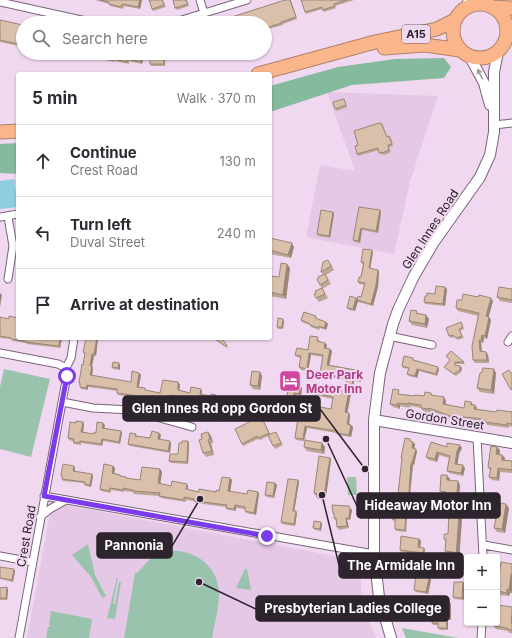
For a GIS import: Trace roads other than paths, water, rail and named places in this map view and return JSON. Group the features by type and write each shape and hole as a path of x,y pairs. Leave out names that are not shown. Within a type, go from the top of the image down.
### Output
{"highway":[{"name":"A15","path":"265,72 375,42 437,29 455,20 466,4 487,4 512,8"},
{"path":"487,4 502,15 507,27 509,37 498,52"},
{"path":"455,20 452,30 454,41 465,53"},
{"name":"A15","path":"346,50 424,45 465,53 480,58 498,52"},
{"path":"0,132 16,131"}],"main road":[{"name":"Glen Innes Road","path":"391,638 379,597 374,554 374,420 380,373 389,336 398,310 418,268 434,242 480,177 492,148 494,122 494,72 498,52"},
{"name":"Glen Innes Road","path":"465,53 484,82 494,122"},
{"name":"Gordon Street","path":"374,420 512,443"}],"street":[{"path":"200,0 204,13"},
{"path":"194,16 247,0"},
{"path":"0,2 63,16"},
{"path":"494,122 512,123"},
{"path":"0,217 16,214"},
{"path":"8,216 13,246 8,279"},
{"path":"389,336 432,345"},
{"name":"Crest Road","path":"19,638 67,376 66,368 71,358 74,340"},
{"path":"0,354 58,364 66,368"},
{"path":"62,402 93,408 130,410 192,427"},
{"path":"477,437 484,545 483,554"},
{"path":"44,496 374,554"},
{"path":"40,517 50,509 66,500"},
{"path":"484,545 512,550"},
{"path":"0,556 32,562"},
{"path":"481,638 482,626"}],"water":[{"path":"14,179 16,207 0,209 0,181"}],"place":[{"name":"Deer Park Motor Inn","path":"290,381"},
{"name":"Hideaway Motor Inn","path":"326,439"},
{"name":"Glen Innes Rd opp Gordon St","path":"365,469"},
{"name":"The Armidale Inn","path":"322,495"},
{"name":"Pannonia","path":"200,499"},
{"name":"Presbyterian Ladies College","path":"199,582"}]}
